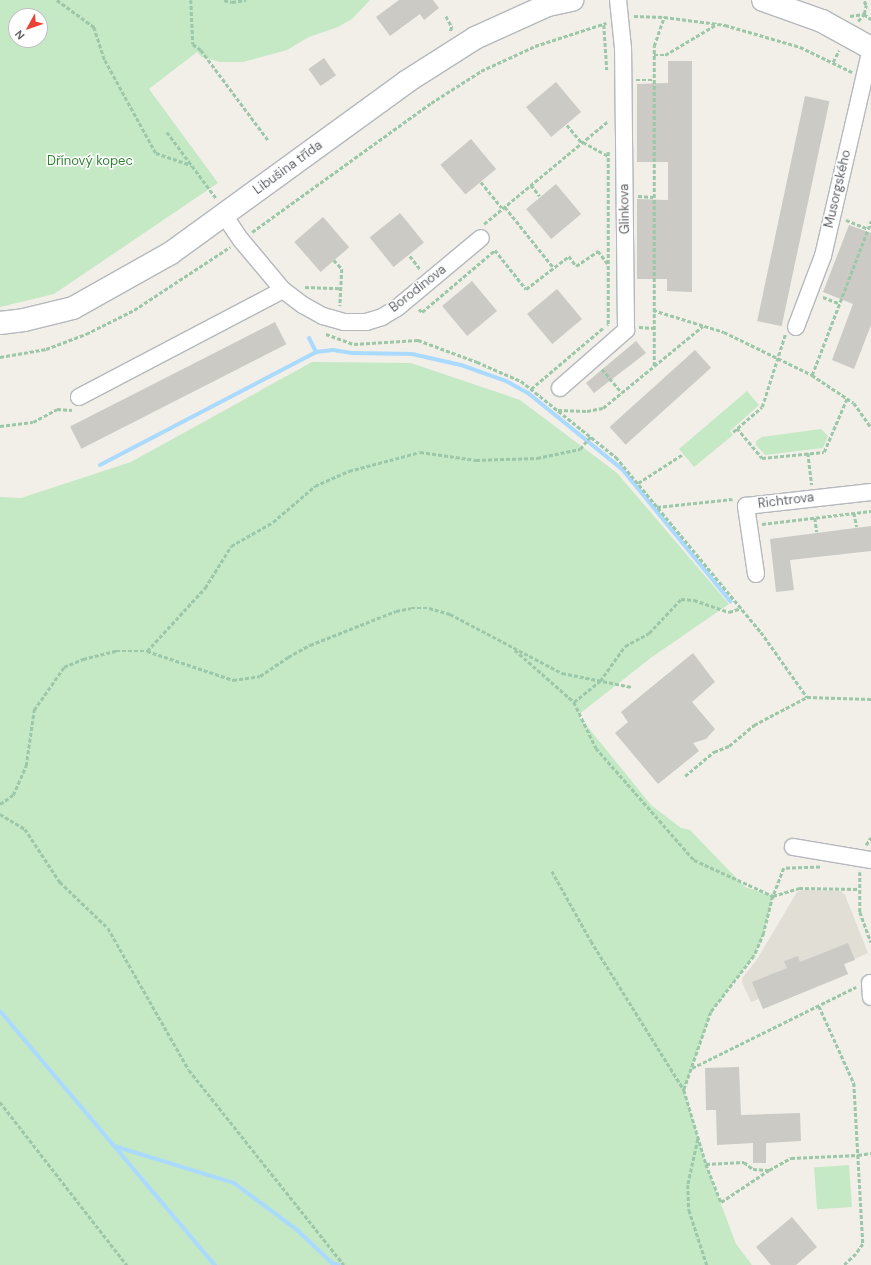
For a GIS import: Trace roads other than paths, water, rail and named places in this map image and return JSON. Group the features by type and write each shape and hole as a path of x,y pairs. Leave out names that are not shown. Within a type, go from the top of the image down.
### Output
{"street":[{"name":"Libušina třída","path":"0,323 24,320 73,308 171,253 406,82 476,38 548,5 572,0"},
{"name":"Glinkova","path":"560,388 626,330 623,48 618,0"},
{"path":"763,0 822,21 871,48"},
{"name":"Musorgského","path":"791,329 823,256 871,48"},
{"name":"Borodinova","path":"224,215 240,240 283,290 303,305 323,316 344,322 366,322 382,317 396,308 480,233"},
{"path":"76,404 283,290"},
{"name":"Richtrova","path":"756,574 746,506 871,492"},
{"path":"793,846 871,860"}],"waterway":[{"path":"309,338 316,352 333,350 353,353 412,354 461,365 506,381 528,393 622,469 730,601"},
{"path":"100,465 316,352"},
{"path":"0,1011 215,1265"},
{"path":"114,1146 234,1183 297,1230 332,1263 339,1265"}],"park label":[{"name":"Dřínový kopec","path":"90,161"}]}
